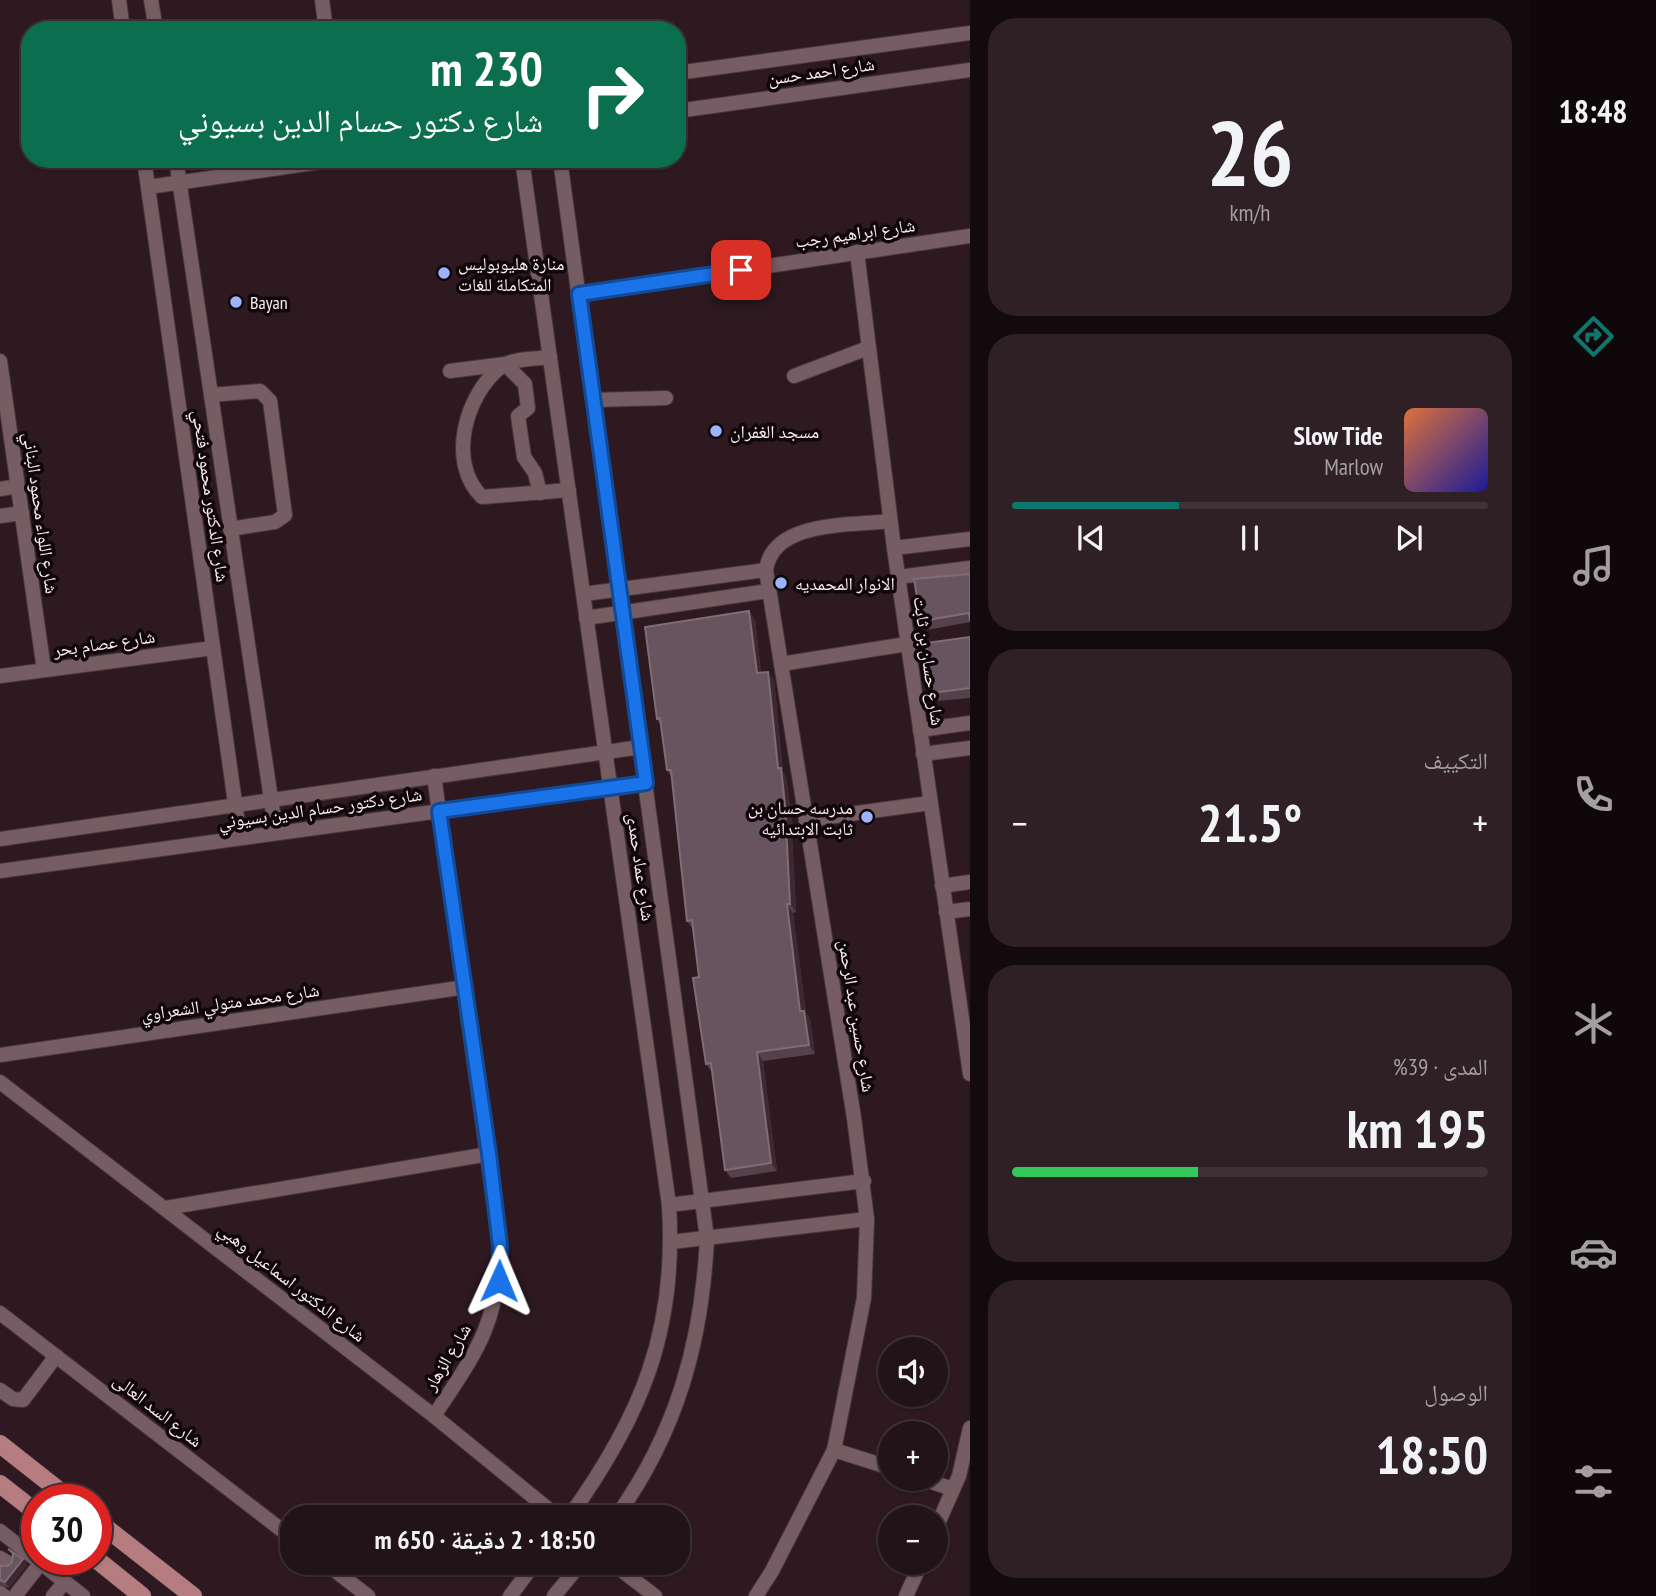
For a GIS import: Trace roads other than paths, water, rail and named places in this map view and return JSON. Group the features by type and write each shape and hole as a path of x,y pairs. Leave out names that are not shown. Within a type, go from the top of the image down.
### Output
{"main road":[{"path":"0,1444 51,1484"},
{"path":"0,1484 21,1500"},
{"path":"112,1533 193,1596"},
{"path":"112,1572 142,1596"}],"street":[{"path":"119,0 122,21"},
{"path":"151,0 154,21"},
{"path":"322,0 326,21"},
{"name":"شارع احمد حسن","path":"686,72 970,33"},
{"name":"شارع احمد حسن","path":"686,110 970,69"},
{"name":"شارع الدكتور محمود فتحي","path":"145,168 240,838"},
{"name":"شارع الدكتور محمود فتحي","path":"177,168 276,833"},
{"path":"148,187 278,168"},
{"name":"شارع عماد حمدى","path":"523,168 669,1205 671,1242 662,1327 646,1382 631,1421 577,1505"},
{"name":"شارع عماد حمدى","path":"561,168 707,1238 700,1323 686,1380 665,1433 635,1491 625,1505"},
{"name":"شارع ابراهيم رجب","path":"579,294 970,236"},
{"name":"شارع حسان بن ثابت","path":"857,252 890,521 970,1074"},
{"path":"794,376 869,348"},
{"path":"450,371 550,357"},
{"name":"شارع اللواء محمود البناني","path":"0,361 44,670"},
{"path":"505,363 525,384 528,408 518,414 519,426 524,457 535,473 540,493"},
{"path":"505,363 486,382 472,404 465,428 467,470 482,497 569,490"},
{"path":"211,395 260,391 270,401 285,515 275,522 230,529"},
{"path":"593,400 666,398"},
{"path":"0,489 18,486"},
{"path":"0,516 22,513"},
{"path":"584,594 766,570 767,558 774,547 794,534 890,521"},
{"path":"894,548 970,539"},
{"path":"898,577 970,568"},
{"name":"شارع حسين عبد الرحمن","path":"756,1596 772,1571 834,1450 864,1298 867,1219 864,1181 766,570"},
{"path":"586,618 768,591"},
{"path":"780,664 907,644"},
{"name":"شارع عصام بحر","path":"0,676 213,648"},
{"path":"920,730 970,723"},
{"name":"شارع دكتور حسام الدين بسيوني","path":"0,838 641,747"},
{"path":"923,754 970,748"},
{"name":"شارع الزهار","path":"434,776 466,987 500,1246 499,1281 492,1316 477,1352 434,1416"},
{"name":"شارع دكتور حسام الدين بسيوني","path":"0,871 646,783"},
{"path":"806,820 930,803"},
{"path":"942,886 970,882"},
{"path":"946,912 970,909"},
{"name":"شارع محمد متولي الشعراوي","path":"0,1055 466,987"},
{"name":"شارع الدكتور اسماعيل وهبي","path":"0,1082 434,1416 543,1505"},
{"path":"166,1208 489,1154"},
{"path":"669,1205 864,1181"},
{"path":"671,1242 867,1219"},
{"name":"شارع السد العالى","path":"0,1313 280,1529"},
{"path":"0,1390 16,1401 26,1398 56,1356"},
{"path":"948,1505 961,1481 969,1437"},
{"path":"834,1450 878,1464"},
{"path":"0,1531 21,1546"},
{"path":"15,1596 28,1575"},
{"path":"55,1575 83,1596"},
{"path":"341,1575 368,1596"},
{"path":"510,1596 526,1575"},
{"path":"554,1596 572,1575"},
{"path":"628,1575 655,1596"},
{"path":"908,1595 916,1575"},
{"path":"54,1596 65,1582"}],"place":[{"name":"منارة هليوبوليس المتكاملة للغات","path":"444,273"},
{"name":"Bayan","path":"236,302"},
{"name":"مسجد الغفران","path":"716,431"},
{"name":"الانوار المحمديه","path":"781,583"},
{"name":"مدرسه حسان بن ثابت الابتدائيه","path":"867,817"}]}
